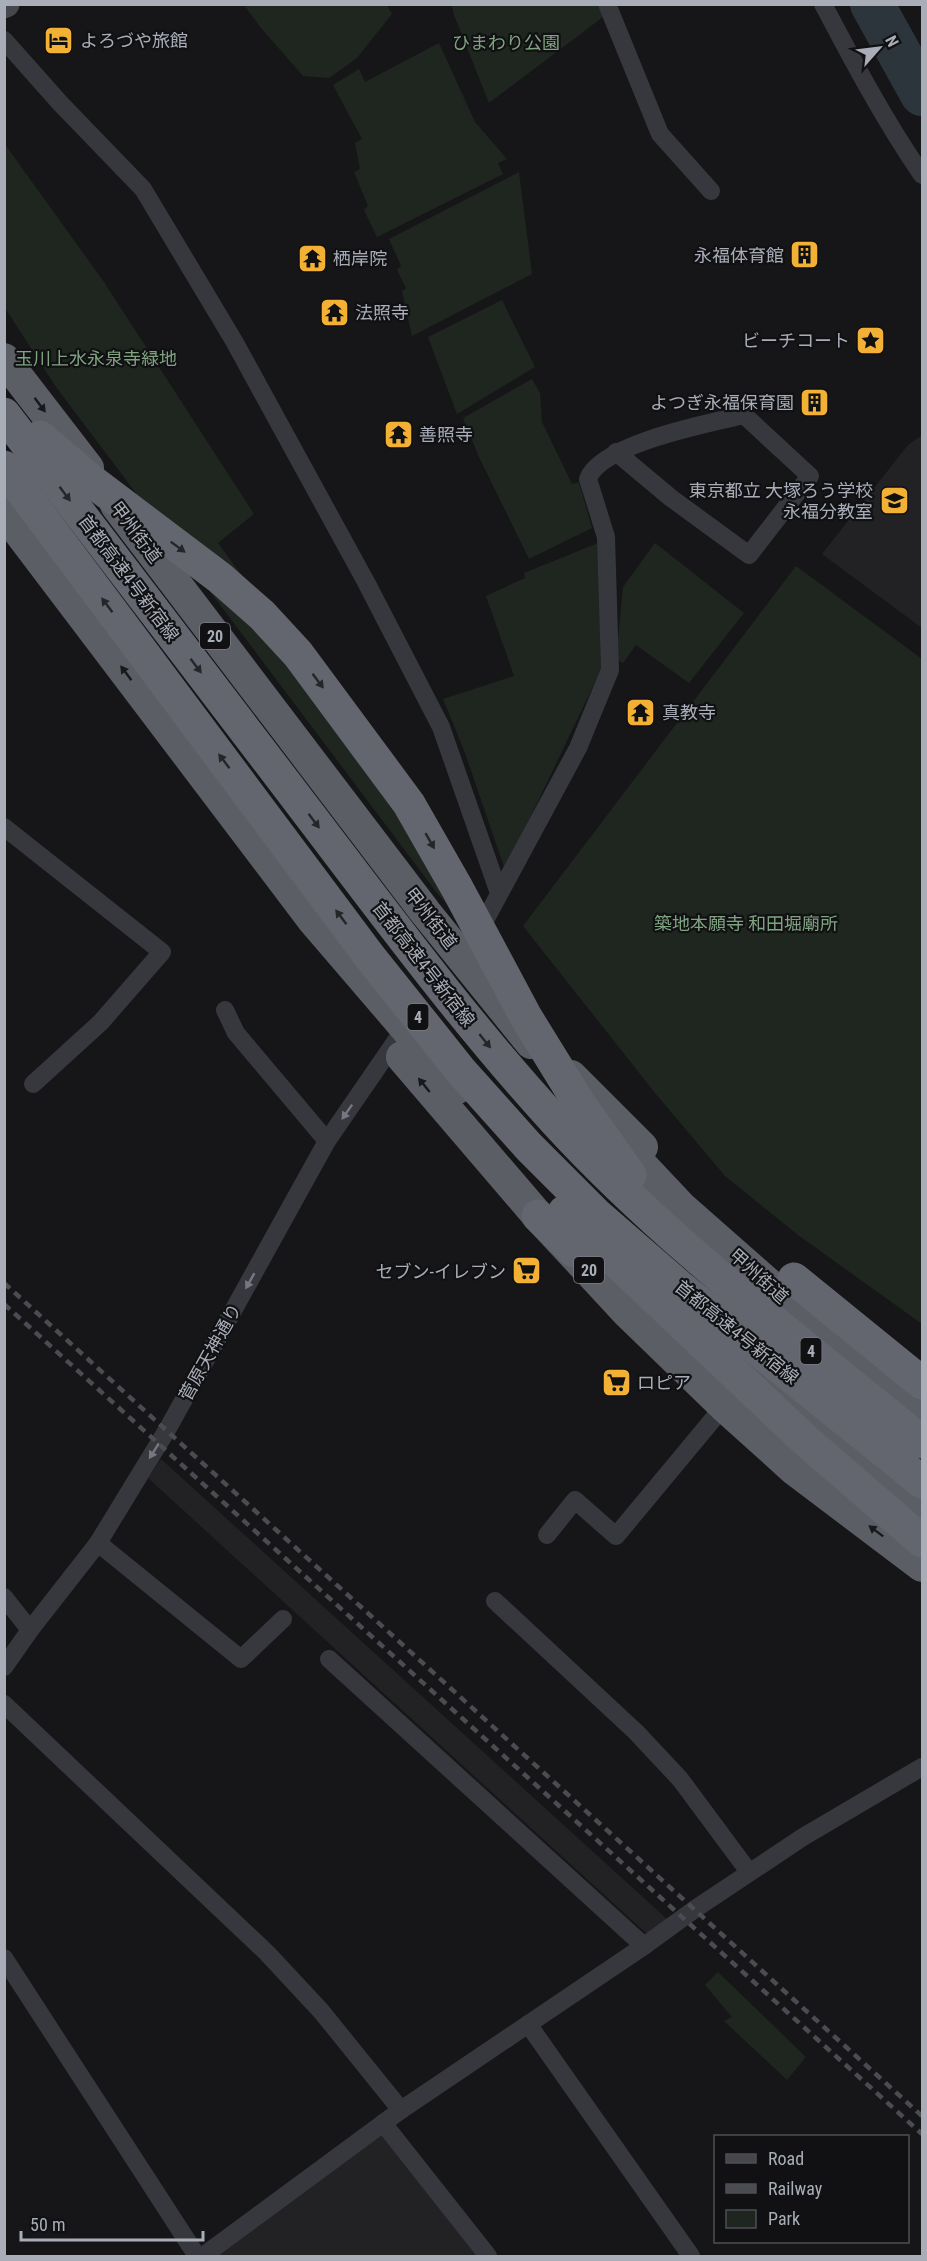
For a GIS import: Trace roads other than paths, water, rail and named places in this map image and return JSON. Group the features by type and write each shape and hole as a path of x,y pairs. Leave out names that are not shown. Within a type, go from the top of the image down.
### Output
{"highway":[{"name":"甲州街道","path":"4,358 457,952 562,1083 681,1207 922,1419"},
{"name":"4","path":"4,402 52,448 93,482 220,578 262,615 298,654 409,804 526,1017 579,1103 637,1186 699,1260"},
{"name":"首都高速4号新宿線","path":"4,414 399,934 489,1047 556,1123 627,1196 699,1260 922,1442"},
{"name":"首都高速4号新宿線","path":"4,467 370,957 461,1071 530,1148 596,1214 679,1286 922,1482"},
{"name":"20","path":"4,512 314,920 399,1037 431,1093 538,1216 628,1313 724,1406 795,1470 922,1566"},
{"path":"457,952 576,1081 676,1180 922,1383"},
{"path":"370,957 425,1045 467,1106 514,1161 587,1237 805,1440 922,1541"},
{"name":"20","path":"399,1037 591,1230 746,1366 922,1508"},
{"path":"579,1103 642,1182 706,1250 788,1317 922,1412"},
{"path":"538,1216 606,1282 733,1393 922,1528"},
{"path":"795,1279 922,1374"}],"street":[{"path":"608,4 660,135 711,191"},
{"path":"823,4 860,76 922,176"},
{"path":"4,40 60,103 143,189 234,341 366,582 441,727 499,893"},
{"path":"457,952 483,924 578,748 610,670 606,537 588,479 590,472 616,452 647,440 744,415 810,476 748,555 671,498 616,452"},
{"path":"4,827 162,952 101,1022 33,1084"},
{"path":"225,1010 236,1033 327,1141"},
{"name":"菅原天神通り","path":"4,1667 98,1543 167,1430 327,1141 399,1037"},
{"path":"547,1535 575,1500 616,1536 724,1406"},
{"path":"98,1543 241,1659 283,1619"},
{"path":"4,1597 30,1630"},
{"path":"495,1601 636,1732 680,1779 749,1872"},
{"path":"328,1659 644,1946"},
{"path":"4,1704 267,1953 321,2011 401,2110"},
{"path":"203,2256 401,2110 644,1946 749,1872 922,1767"},
{"path":"4,1958 197,2256"},
{"path":"528,2024 692,2256"},
{"path":"383,2123 489,2256"}],"waterway":[{"path":"872,4 922,94"}],"railway":[{"path":"4,1283 922,2116"},
{"path":"4,1304 922,2134"}],"place":[{"name":"よろづや旅館","path":"59,40"},
{"name":"永福体育館","path":"805,255"},
{"name":"栖岸院","path":"312,258"},
{"name":"法照寺","path":"334,312"},
{"name":"ビーチコート","path":"871,340"},
{"name":"よつぎ永福保育園","path":"815,402"},
{"name":"善照寺","path":"398,434"},
{"name":"東京都立 大塚ろう学校 永福分教室","path":"894,500"},
{"name":"真教寺","path":"641,712"},
{"name":"セブン-イレブン","path":"527,1271"},
{"name":"ロピア","path":"616,1382"}],"park label":[{"name":"ひまわり公園","path":"506,42"},
{"name":"玉川上水永泉寺緑地","path":"96,358"},
{"name":"築地本願寺 和田堀廟所","path":"746,923"}]}
